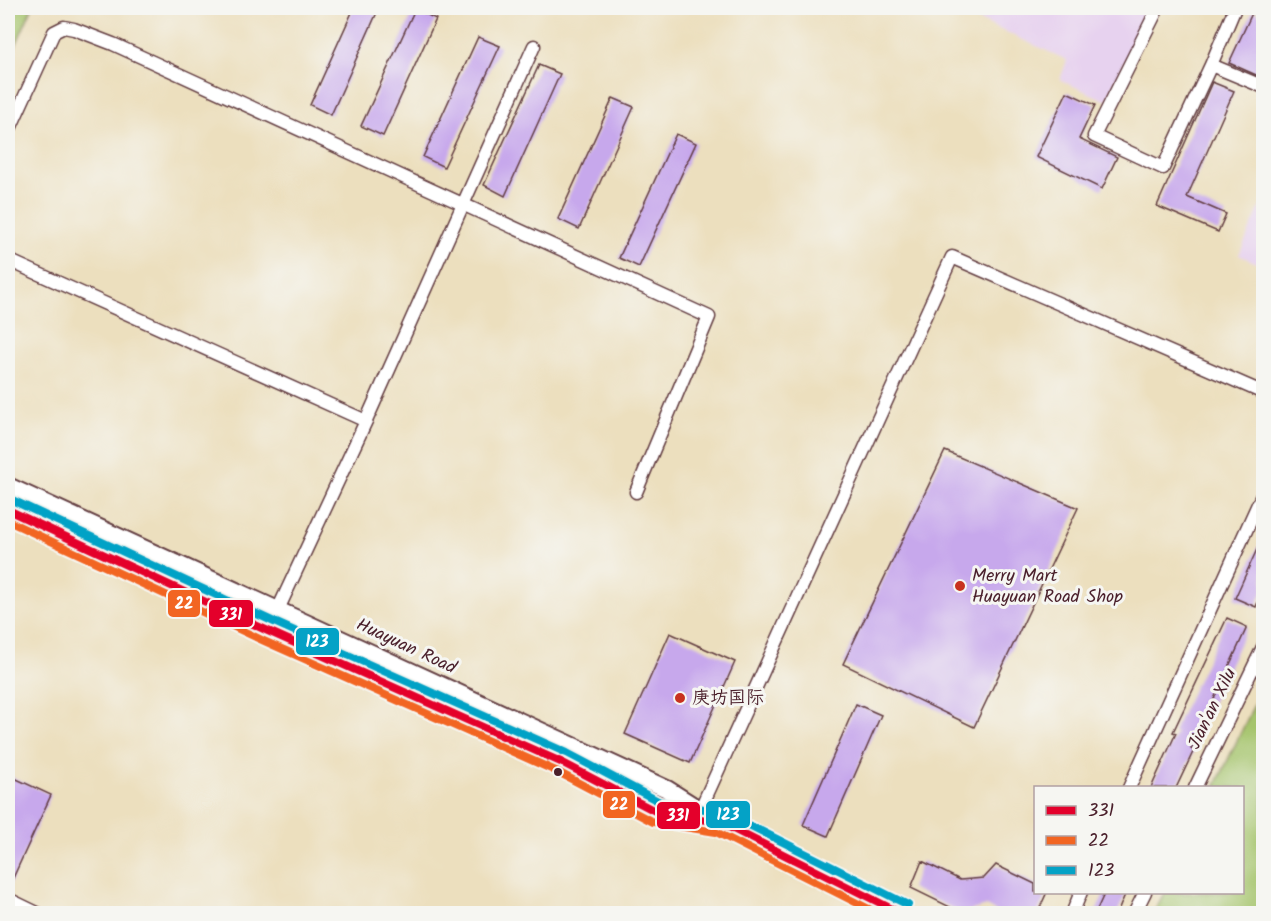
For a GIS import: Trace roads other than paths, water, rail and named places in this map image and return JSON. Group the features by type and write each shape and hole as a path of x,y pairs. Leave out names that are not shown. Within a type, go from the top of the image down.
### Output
{"street":[{"path":"1158,8 1094,136 1163,168 1235,8"},
{"path":"9,125 54,32 64,27 113,44 709,317 636,492"},
{"path":"268,631 366,422 534,46"},
{"path":"1211,65 1263,87"},
{"path":"700,810 952,257 1263,393"},
{"path":"8,260 366,422"},
{"name":"Huayuan Road","path":"8,486 667,789 719,822"},
{"path":"1130,786 1263,491"},
{"path":"8,510 268,631 563,763 657,812 719,822 903,914"},
{"path":"158,580 167,559"},
{"name":"Jian'an Xilu","path":"1196,786 1263,645"},
{"path":"1072,914 1081,894"},
{"path":"1134,914 1143,894"},
{"path":"8,899 39,914"}],"place":[{"name":"Merry Mart Huayuan Road Shop","path":"960,586"},
{"name":"庚坊国际","path":"680,698"}]}
